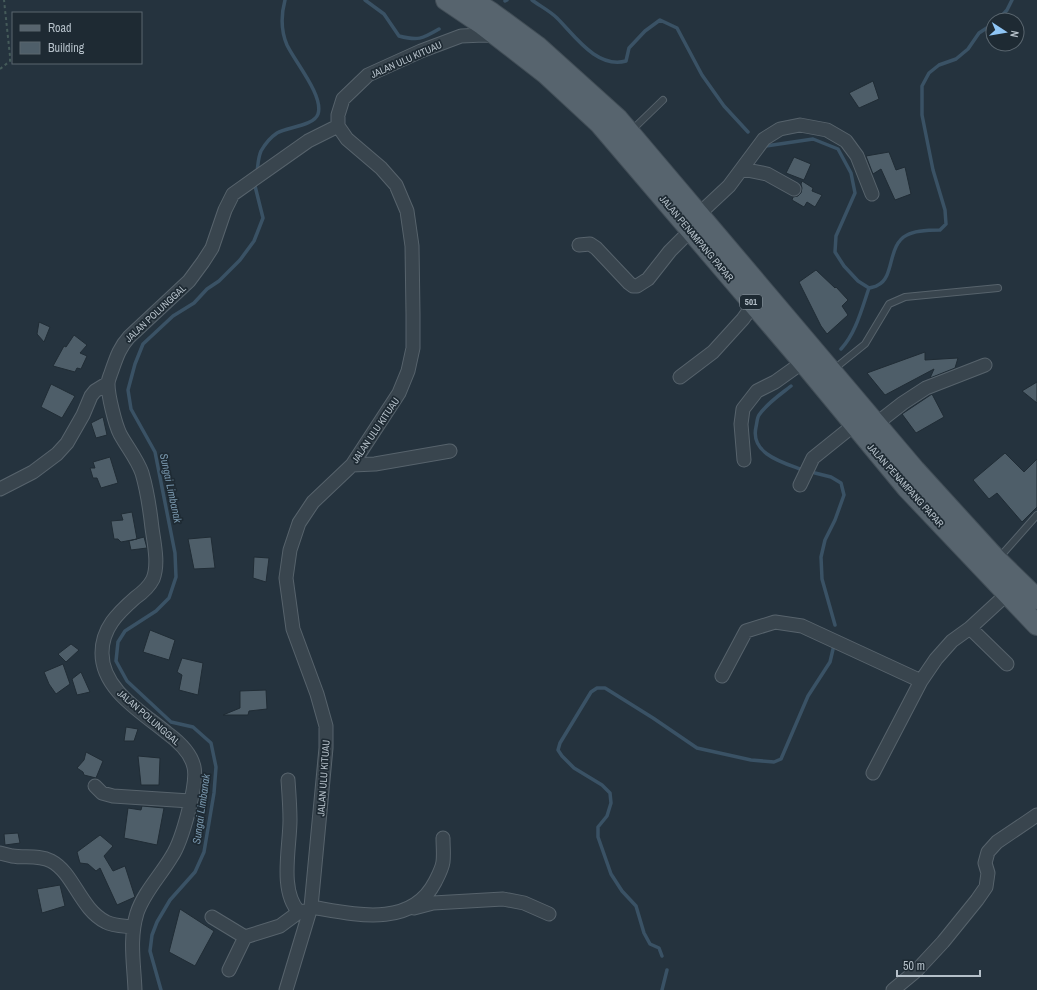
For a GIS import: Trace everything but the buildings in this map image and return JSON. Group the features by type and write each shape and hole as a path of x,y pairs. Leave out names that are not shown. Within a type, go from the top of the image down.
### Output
{"main road":[{"name":"JALAN PENAMPANG PAPAR","path":"446,0 492,13 537,46 618,120 629,133 753,305 803,362 907,488 1013,588 1037,599"},
{"name":"JALAN PENAMPANG PAPAR","path":"468,6 498,36 545,72 600,124 831,371 915,470 997,560 1037,625"},
{"path":"844,387 838,392 849,418"},
{"path":"1013,588 1037,587"}],"street":[{"path":"461,36 466,30 468,24 468,6"},
{"name":"JALAN ULU KITUAU","path":"286,990 307,910 325,770 326,726 317,694 293,630 286,578 290,550 299,523 313,502 352,465 399,393 408,372 413,348 414,282 412,246 407,211 396,185 381,168 347,140 338,126 338,115 343,99 368,75 421,51 461,36 498,36"},
{"path":"579,245 590,244 596,248 629,283 633,286 637,286 648,279 694,223 729,186 764,138 780,128 800,125 827,130 846,141 857,156 872,194"},
{"name":"JALAN POLUNGGAL","path":"135,990 132,952 133,927 138,910 147,893 173,854 180,837 190,801 195,768 186,750 175,739 135,708 116,689 103,666 103,638 109,625 145,590 153,579 155,566 155,547 150,513 141,471 119,432 111,405 108,383 122,344 189,281 199,268 212,248 225,210 233,194 308,140 338,126"},
{"path":"742,169 767,174 794,189"},
{"path":"680,377 713,352 744,319 753,305"},
{"path":"744,460 741,424 743,409 757,391 774,382 803,362"},
{"path":"876,424 903,403 926,388 985,365"},
{"path":"0,489 33,472 57,454 67,443 83,416 95,391 108,383"},
{"path":"800,485 813,458 849,418"},
{"path":"352,465 375,464 450,451"},
{"path":"873,773 921,681 936,659 952,641 970,628 1013,588"},
{"path":"722,676 746,631 775,622 802,626 921,681"},
{"path":"970,628 1007,664"},
{"path":"288,780 290,820 287,859 288,888 293,905 307,910 373,915 398,913 433,903 503,899 524,903 549,914"},
{"path":"95,786 102,793 113,796 190,801"},
{"path":"893,990 916,971 943,942 986,887 988,873 985,863 988,852 997,842 1037,815"},
{"path":"398,913 419,902 430,892 443,863 443,838"},
{"path":"0,853 12,856 35,857 51,861 66,875 94,914 108,923 133,927"},
{"path":"229,970 245,937 280,926 307,910"},
{"path":"212,917 245,937"}],"lane":[{"path":"629,133 663,100"},
{"path":"831,371 865,344 889,304 905,297 998,288"},
{"path":"997,560 1037,515"}],"path":[{"path":"0,69 10,61 4,0"}],"waterway":[{"name":"Sungai Limbanak","path":"257,172 261,151 266,143 277,133 306,124 316,118 318,114 319,107 313,89 285,40 282,23 285,0"},
{"name":"Sungai Limbanak","path":"365,0 384,14 399,36 416,39 439,29"},
{"path":"532,0 554,15 579,42 596,56 615,62 626,61 629,48 645,31 660,20 677,28 702,75 724,106 748,132"},
{"path":"1005,12 1012,0"},
{"path":"766,146 813,139 838,149 851,173 855,193 836,236 835,252 844,266 858,281 869,288 877,286 887,275 896,246 901,240 907,235 915,232 940,230 946,224 945,210 933,170 922,115 922,86 929,73 939,65 956,59 968,49 979,33 985,29"},
{"name":"Sungai Limbanak","path":"161,990 150,951 152,935 157,922 170,900 195,872 204,852 214,793 216,767 211,743 193,727 171,722 127,681 116,661 118,642 125,631 156,611 169,598 176,577 175,553 155,452 131,409 128,390 135,364 143,344 173,316 194,303 207,289 219,281 240,260 254,241 263,218 255,186 256,182"},
{"path":"841,349 855,328 869,288"},
{"path":"791,386 770,403 759,415 757,419 755,436 762,450 776,459 800,469"},
{"path":"815,473 831,477 841,483 844,495 835,520 825,540 821,557 822,579 835,625"},
{"path":"662,956 659,948 650,944 644,933 636,906 622,891 611,874 598,837 598,827 607,816 611,803 610,793 602,785 574,768 558,750 560,743 591,692 597,688 605,688 697,748 751,760 774,762 781,759 808,696 830,662 834,645"},
{"path":"662,990 667,970"}]}
